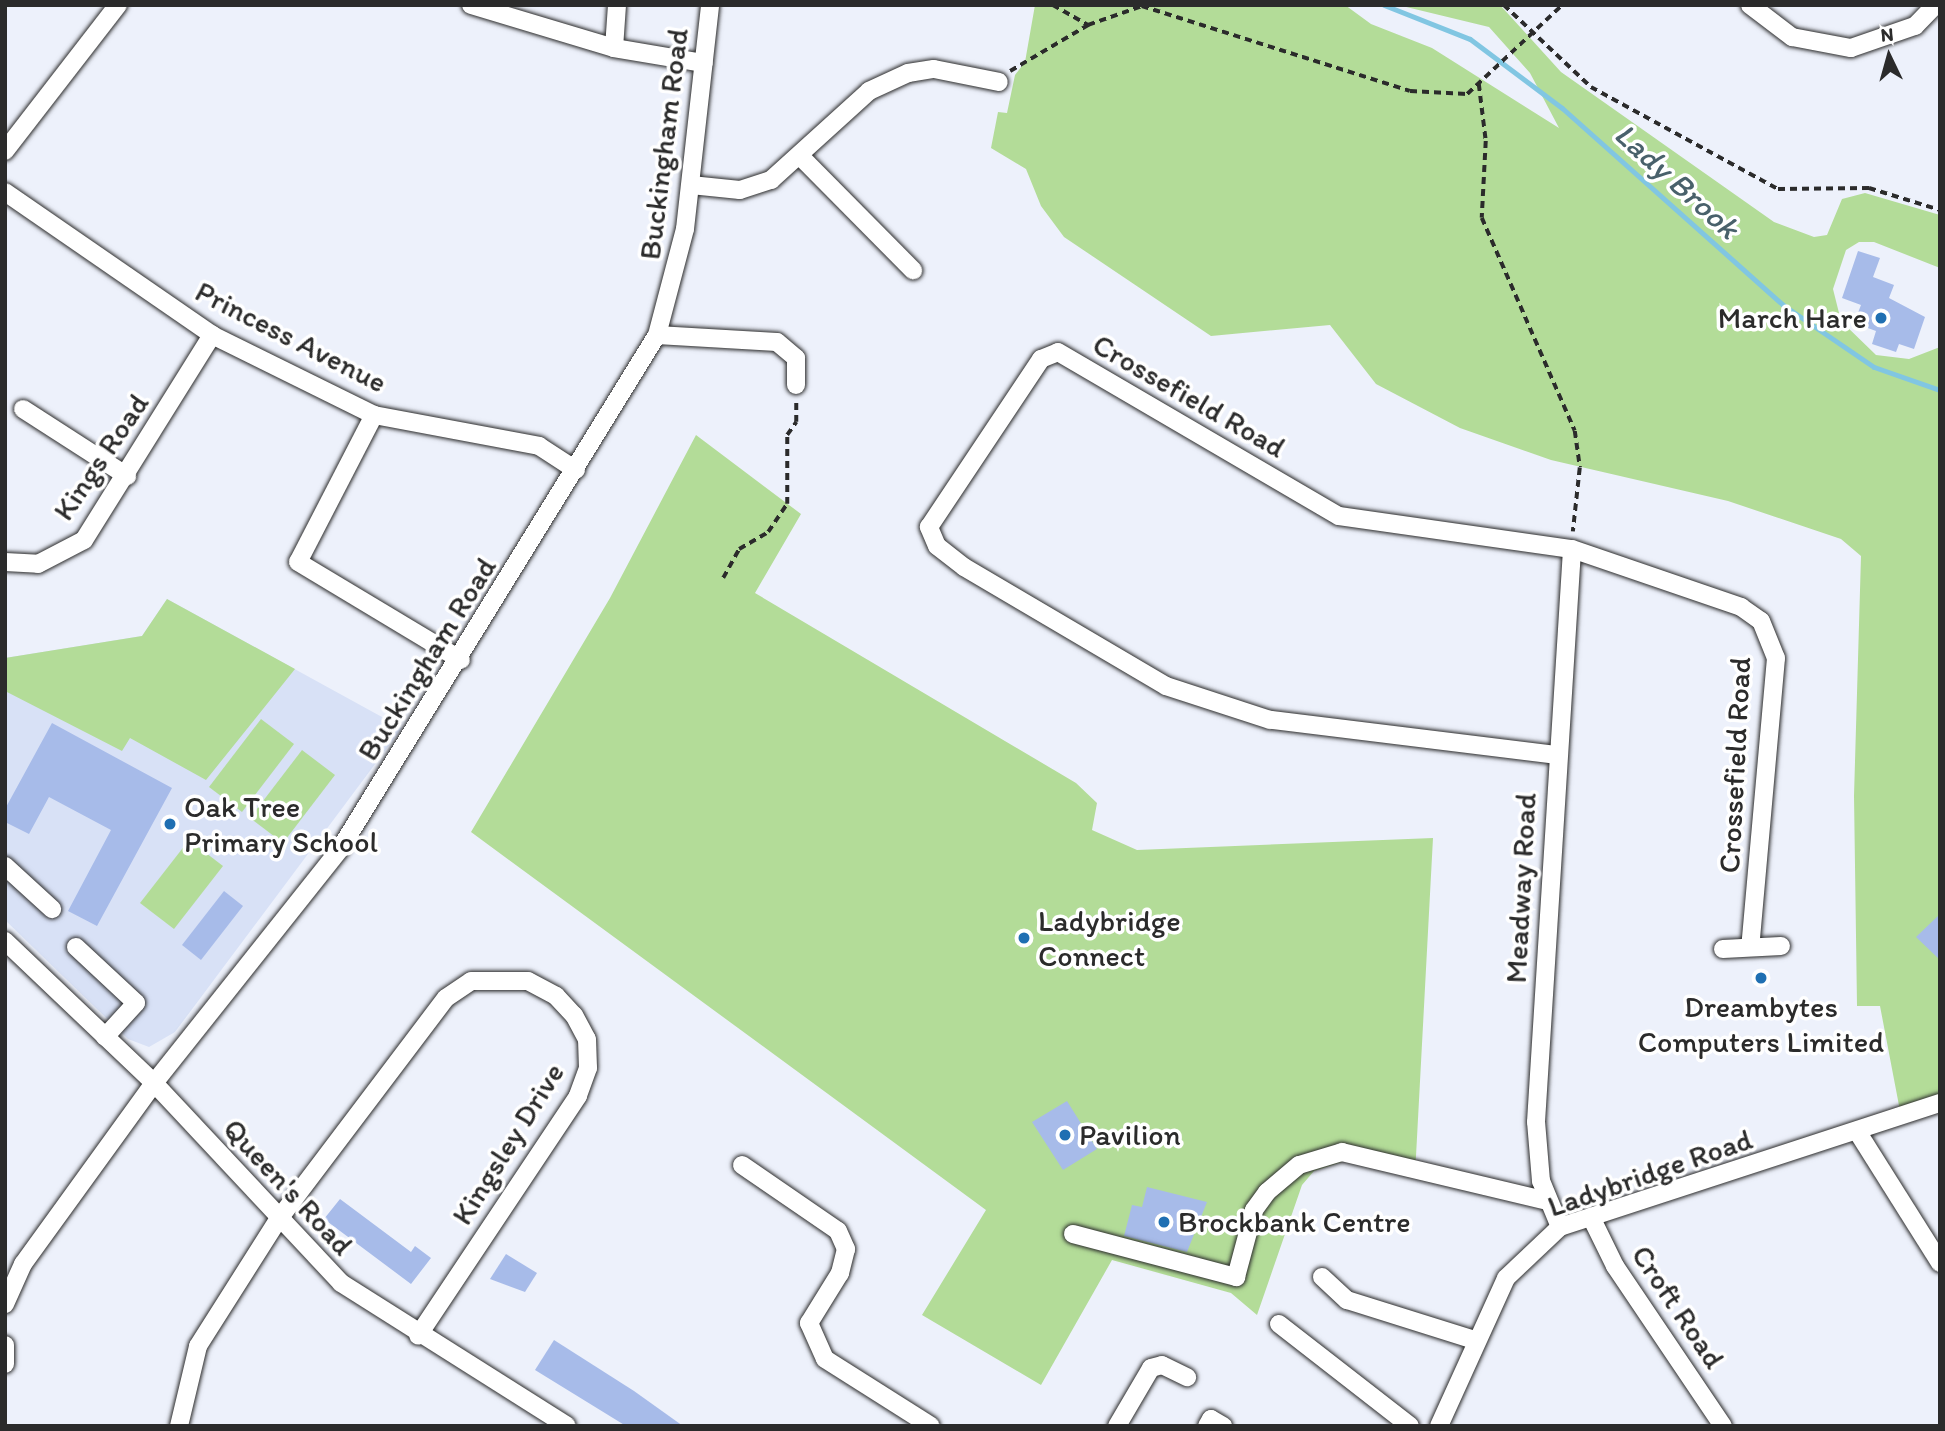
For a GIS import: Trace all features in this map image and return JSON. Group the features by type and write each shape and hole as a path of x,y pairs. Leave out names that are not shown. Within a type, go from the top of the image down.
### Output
{"street":[{"path":"5,151 118,5"},
{"path":"471,5 501,10 614,48 704,63"},
{"path":"614,48 617,5"},
{"name":"Buckingham Road","path":"6,1298 154,1083 340,849 461,660 657,335 676,274 691,185 710,5"},
{"path":"1750,5 1792,37 1852,48 1915,26 1935,5"},
{"path":"691,185 757,187 800,156 869,91 898,77 934,69 999,82"},
{"path":"800,156 913,270"},
{"name":"Princess Avenue","path":"5,192 212,335 374,415 538,446 576,470"},
{"name":"Kings Road","path":"5,562 38,564 84,540 127,476 212,335"},
{"path":"657,335 777,342 796,358 796,385"},
{"name":"Crossefield Road","path":"1557,755 1270,720 1166,686 964,566 937,545 929,527 1041,359 1058,352 1339,516 1572,549 1741,607 1760,621 1776,658 1750,947"},
{"path":"23,410 127,476"},
{"path":"374,415 298,562 461,660"},
{"name":"Meadway Road","path":"1560,1227 1548,1201 1536,1122 1572,549"},
{"path":"5,866 52,909"},
{"name":"Queen's Road","path":"5,941 154,1083 278,1220 341,1283 418,1336 564,1425"},
{"path":"1723,949 1780,946"},
{"path":"76,947 136,1003 106,1037"},
{"name":"Kingsley Drive","path":"179,1426 198,1346 278,1220 446,998 471,981 501,976 556,996 587,1039 588,1068 578,1096 418,1336"},
{"name":"Ladybridge Road","path":"1439,1426 1475,1340 1506,1278 1560,1227 1940,1103"},
{"path":"1857,1132 1940,1263"},
{"path":"1073,1234 1236,1277 1254,1210 1267,1192 1299,1165 1342,1152 1548,1201"},
{"path":"742,1165 838,1231 846,1249 840,1272 809,1323 818,1351 931,1426"},
{"name":"Croft Road","path":"1591,1217 1615,1266 1723,1426"},
{"path":"1322,1278 1347,1300 1475,1340"},
{"path":"1279,1324 1410,1426"},
{"path":"5,1345 5,1364"},
{"path":"1117,1426 1151,1368 1162,1365 1187,1377"},
{"path":"1207,1426 1211,1419 1223,1426"}],"path":[{"path":"1053,5 1088,25"},
{"path":"1504,5 1531,34 1591,87 1778,189 1868,188 1940,210"},
{"path":"999,82 1022,59 1125,8 1161,8 1410,91 1467,94 1562,5"},
{"path":"1479,84 1486,141 1482,218 1489,247 1579,446 1572,549"},
{"path":"723,578 739,549 768,532 787,504 796,385"}],"shaded area":[{"name":"Oak Tree Primary School","path":"167,599 402,728 175,1032 149,1047 128,1039 5,920 5,658 142,636"}],"green space":[{"path":"1035,5 1345,5 1371,24 1432,48 1559,128 1530,73 1489,27 1398,5 1500,5 1561,72 1774,222 1814,237 1827,235 1842,199 1865,193 1940,215 1940,268 1874,242 1859,242 1846,250 1833,289 1841,321 1876,355 1909,359 1940,347 1940,1103 1901,1116 1880,1006 1857,1006 1854,796 1861,556 1841,539 1728,501 1551,460 1460,428 1376,384 1330,325 1211,336 1064,237 1041,206 1026,169 991,148 998,112 1007,113 1015,75 1025,62"},
{"name":"Ladybridge Connect","path":"696,435 801,514 755,593 1076,783 1097,803 1092,830 1137,850 1433,838 1415,1175 1345,1161 1314,1171 1302,1185 1257,1315 1231,1293 1112,1260 1041,1385 922,1315 986,1210 471,832 610,598"},
{"path":"167,599 295,669 206,780 130,738 122,751 5,691 5,658 142,636"},
{"path":"261,719 294,744 242,812 209,787"},
{"path":"302,750 335,775 283,843 250,818"},
{"path":"189,840 223,866 174,929 140,903"}],"building":[{"path":"1858,251 1880,258 1873,277 1894,285 1889,298 1925,317 1914,349 1899,344 1896,352 1872,344 1876,331 1854,323 1861,305 1842,298"},
{"path":"52,723 172,788 97,926 68,911 111,830 49,797 29,834 5,822 5,809"},
{"path":"224,891 243,906 201,960 182,945"},
{"path":"1940,914 1940,960 1916,937"},
{"name":"Pavilion","path":"1067,1101 1097,1149 1063,1170 1032,1122"},
{"name":"Brockbank Centre","path":"1147,1187 1207,1202 1187,1252 1124,1236 1132,1205 1142,1207"},
{"path":"340,1199 411,1252 415,1246 431,1258 411,1284 324,1219"},
{"path":"506,1254 537,1273 525,1292 490,1279"},
{"path":"554,1340 683,1426 626,1426 535,1370"}],"waterway":[{"name":"Lady Brook","path":"1384,5 1470,39 1562,108 1783,305 1874,367 1940,390"}],"place":[{"name":"March Hare","path":"1881,318"},
{"name":"Oak Tree Primary School","path":"170,824"},
{"name":"Ladybridge Connect","path":"1024,938"},
{"name":"Dreambytes Computers Limited","path":"1761,978"},
{"name":"Pavilion","path":"1065,1135"},
{"name":"Brockbank Centre","path":"1164,1222"}]}
